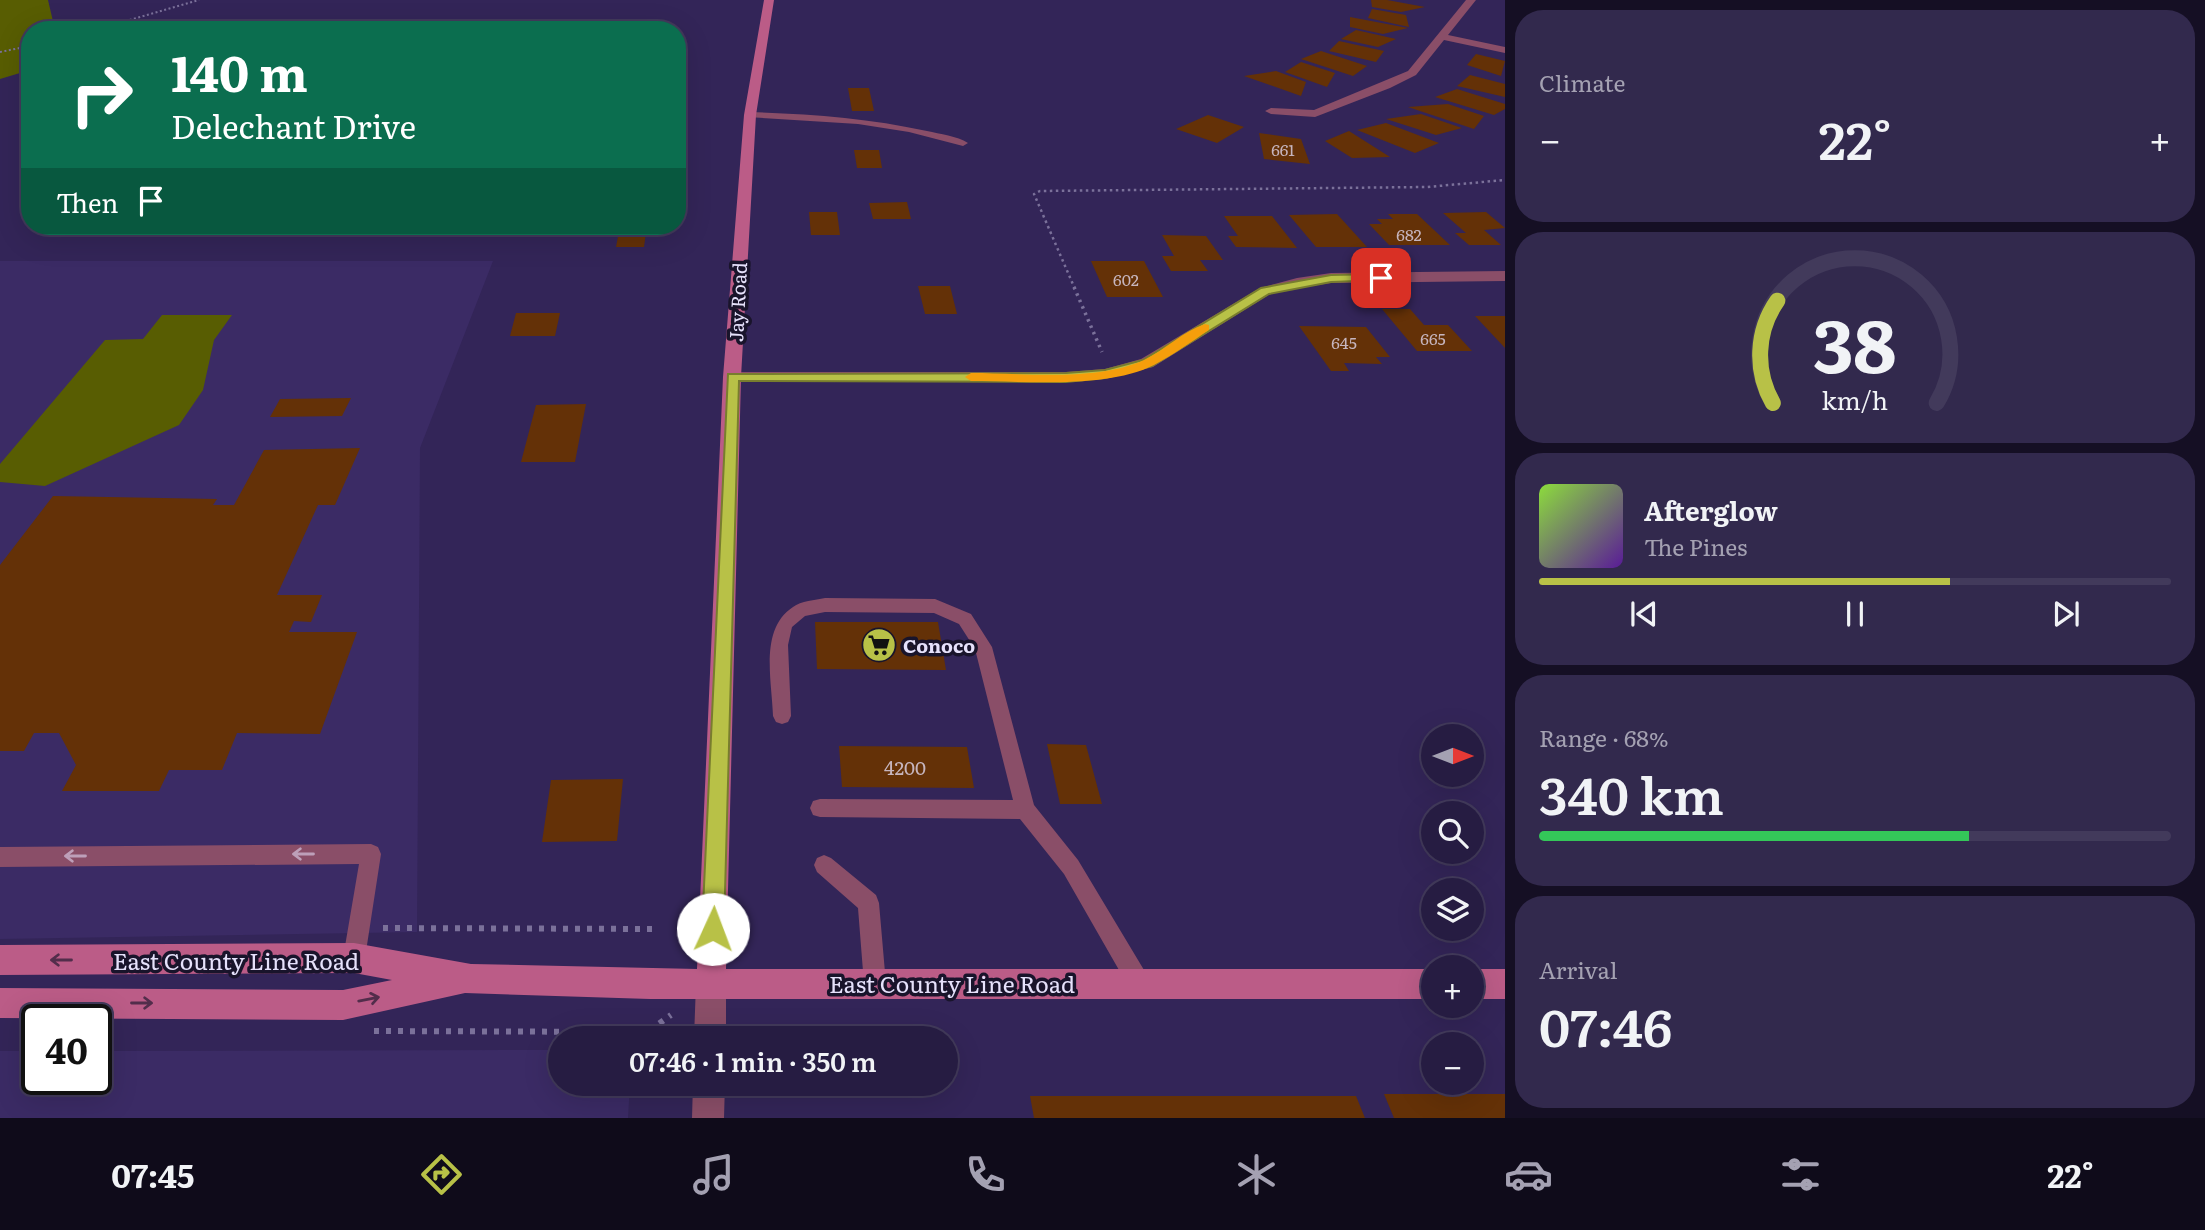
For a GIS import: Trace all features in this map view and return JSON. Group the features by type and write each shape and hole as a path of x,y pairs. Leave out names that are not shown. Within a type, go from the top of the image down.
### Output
{"street":[{"name":"Jay Road","path":"711,984 732,377 750,115 769,0"},
{"path":"1271,111 1315,114 1412,73 1444,37 1471,0"},
{"path":"1444,37 1505,50"},
{"path":"732,377 1066,377 1105,374 1147,363 1265,291 1276,288 1331,278 1505,276"},
{"name":"East County Line Road","path":"0,960 354,958 471,979 711,984 1421,984"},
{"name":"East County Line Road","path":"0,1003 343,1004 471,979"},
{"path":"710,1026 711,984"},
{"path":"1484,984 1505,984"},
{"path":"708,1118 709,1096"}],"lane":[{"path":"750,115 859,119 964,143"},
{"path":"782,716 779,645 784,624 800,610 825,605 935,606 965,619 983,647 1025,810 1071,867 1139,982"},
{"path":"820,808 1025,810"},
{"path":"0,857 371,854 354,958"},
{"path":"824,865 868,903 875,984"}],"path":[{"path":"126,21 199,0"},
{"path":"0,52 21,48"},
{"path":"1102,352 1034,194 1040,191 1427,187 1505,180"}],"shaded area":[{"path":"0,0 48,0 53,21 21,21 21,73 0,79"},
{"path":"0,261 493,261 420,448 417,932 0,939"},
{"path":"162,315 232,315 214,340 203,390 179,425 45,486 0,482 0,464 105,340 143,339"},
{"path":"548,1050 548,1096 629,1096 628,1118 0,1118 0,1051 21,1051 21,1095 112,1095 112,1051"}],"building":[{"path":"1371,0 1425,7 1401,12 1372,7"},
{"path":"1372,9 1406,15 1409,27 1368,18"},
{"path":"1350,17 1408,28 1383,34 1350,27"},
{"path":"1356,30 1396,39 1378,47 1341,39"},
{"path":"1339,41 1384,51 1376,62 1329,51"},
{"path":"1321,51 1367,66 1353,76 1301,59"},
{"path":"1476,54 1505,61 1501,76 1467,65"},
{"path":"1301,62 1335,73 1327,87 1285,72"},
{"path":"1276,71 1306,82 1301,96 1244,76"},
{"path":"1470,75 1505,84 1505,97 1457,86"},
{"path":"848,88 869,88 874,111 852,111"},
{"path":"1457,89 1505,104 1505,109 1494,115 1435,97"},
{"path":"1448,104 1484,116 1474,129 1408,107"},
{"path":"1421,114 1462,128 1436,135 1386,119"},
{"path":"1208,115 1244,127 1217,143 1176,129"},
{"path":"1386,123 1439,143 1415,153 1357,130"},
{"path":"1349,131 1390,157 1352,158 1325,141"},
{"path":"1259,133 1301,139 1310,164 1264,159"},
{"path":"854,150 879,150 882,168 857,168"},
{"path":"907,202 911,219 873,219 869,203"},
{"path":"809,212 837,212 840,235 811,235"},
{"path":"1486,212 1505,228 1484,230 1501,245 1469,245 1455,233 1466,233 1443,213"},
{"path":"1337,214 1367,247 1316,247 1289,215"},
{"path":"1388,214 1417,214 1450,245 1389,245 1369,224 1382,224 1377,219 1393,219"},
{"path":"1224,216 1272,216 1297,248 1236,247 1228,236 1238,236"},
{"path":"618,235 646,235 644,247 616,247"},
{"path":"1162,235 1206,236 1223,260 1200,260 1208,271 1171,271 1162,256 1174,256"},
{"path":"1091,261 1144,261 1163,297 1107,297"},
{"path":"918,286 950,286 957,314 925,314"},
{"path":"1382,309 1410,309 1424,325 1448,325 1472,351 1417,351"},
{"path":"516,313 560,313 555,336 510,336"},
{"path":"1475,316 1505,316 1505,348"},
{"path":"1299,326 1366,327 1390,357 1376,357 1382,364 1344,363 1349,371 1331,371"},
{"path":"351,398 342,416 270,417 280,399"},
{"path":"586,404 575,462 521,462 536,405"},
{"path":"360,448 335,505 318,505 277,595 322,595 311,622 294,621 289,632 357,632 320,734 237,733 222,770 169,770 159,791 62,791 76,765 59,733 34,733 24,751 0,751 0,565 53,496 217,499 213,505 234,505 264,450"},
{"name":"Conoco","path":"815,622 938,622 946,670 817,669"},
{"path":"1047,744 1086,745 1102,804 1060,804"},
{"path":"839,746 967,747 974,788 842,787"},
{"path":"623,779 617,841 542,842 551,780"},
{"path":"1384,1094 1505,1094 1505,1118 1394,1118"},
{"path":"1030,1096 1356,1096 1365,1118 1034,1118"}],"slow traffic":[{"path":"971,377 1066,377 1105,374 1147,363 1205,328"}],"place":[{"name":"Conoco","path":"879,645"}],"route":[{"path":"713,929 732,377 1066,377 1105,374 1147,363 1265,291 1331,278 1381,278"}]}
